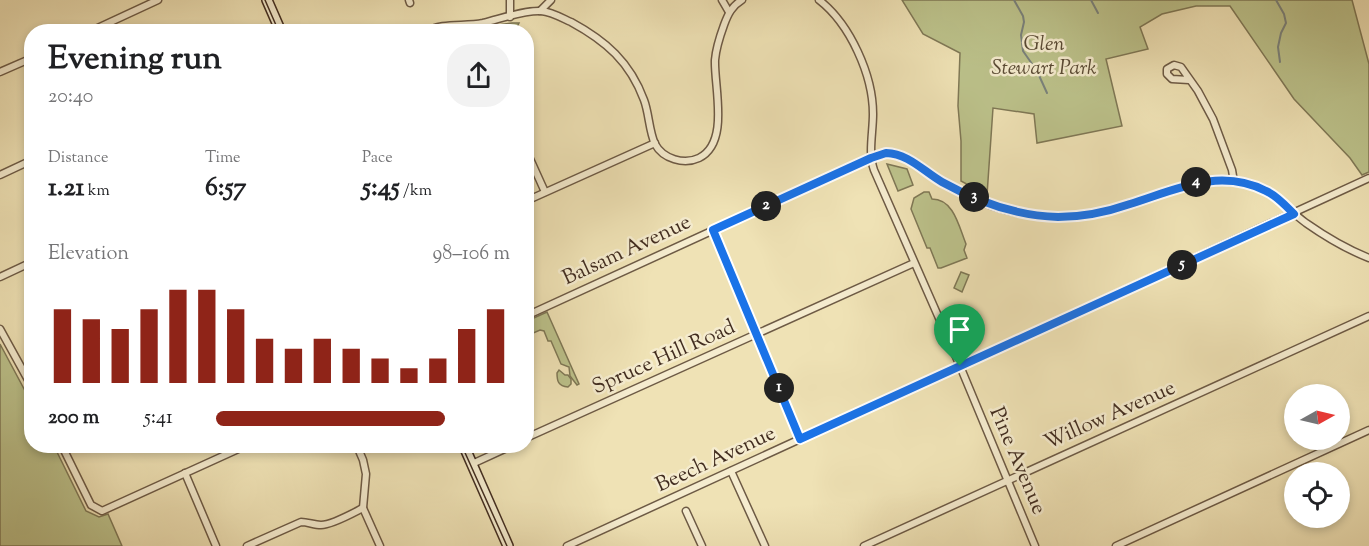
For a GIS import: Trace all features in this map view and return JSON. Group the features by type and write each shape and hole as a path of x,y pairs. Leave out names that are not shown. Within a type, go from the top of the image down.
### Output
{"main road":[{"path":"267,0 278,24"},
{"path":"467,453 508,546"}],"street":[{"path":"106,24 158,0"},
{"path":"510,0 510,17"},
{"path":"540,11 551,0"},
{"path":"722,0 729,12"},
{"path":"476,24 540,11 558,16 594,35 616,54 644,98 655,143 661,151 679,161 695,159 711,149 716,132 718,103 716,53 729,12 742,0"},
{"path":"819,0 848,32 861,61 873,104 871,158"},
{"path":"0,72 24,62"},
{"path":"1189,80 1213,118 1232,170 1234,182"},
{"path":"534,197 655,143"},
{"name":"Balsam Avenue","path":"534,312 886,153 901,156 940,181 985,202 1004,209 1042,216 1096,214 1195,182 1219,180 1234,182 1268,191 1294,214 1329,239 1369,258"},
{"name":"Pine Avenue","path":"871,158 874,170 960,366 1035,546"},
{"path":"0,175 24,164"},
{"path":"534,168 545,192"},
{"name":"Beech Avenue","path":"567,546 1369,178"},
{"path":"713,230 800,439"},
{"name":"Spruce Hill Road","path":"534,434 914,263"},
{"path":"0,277 24,266"},
{"name":"Willow Avenue","path":"864,546 1369,315"},
{"path":"0,329 24,372"},
{"path":"1116,546 1369,430"},
{"path":"65,453 91,506 102,511 229,453"},
{"path":"360,453 366,474 363,508 380,546"},
{"path":"472,464 496,453"},
{"path":"732,471 765,546"},
{"path":"185,473 216,546"},
{"path":"247,546 301,522 310,522 318,526 363,508"},
{"path":"686,511 702,546"}],"green space":[{"name":"Glen Stewart Park","path":"902,0 1352,0 1369,64 1369,172 1362,175 1350,158 1294,99 1230,6 1196,6 1162,14 1140,27 1148,49 1106,59 1122,126 1037,143 1034,114 993,108 987,195 961,181 958,106 960,53 923,34"},
{"path":"887,164 907,169 913,185 898,191"},
{"path":"924,192 929,192 932,199 946,204 955,215 966,244 964,250 967,258 938,268 911,209 914,198"},
{"path":"961,272 969,275 962,292 954,288"},
{"path":"547,312 579,384 577,385 570,376 569,367 561,364 544,331 534,333 534,318"},
{"path":"967,317 972,322 975,320 981,324 975,341 965,345 956,322"},
{"path":"0,344 24,389 24,453 57,453 86,511 99,517 108,514 122,546 0,546"},
{"path":"559,370 571,379 568,387 559,383 557,373"}],"waterway":[{"path":"1014,0 1023,16 1021,35 1023,51 1037,71 1047,93"},
{"path":"1091,0 1098,13"},
{"path":"1276,0 1286,23 1278,47 1280,62"}],"tram line":[{"path":"265,0 276,24"},
{"path":"465,453 507,546"}],"route":[{"path":"886,153 909,159 940,181 994,206 1042,216 1096,214 1195,182 1208,180 1250,185 1268,191 1294,214 960,366 800,439 713,230 886,153"}]}
